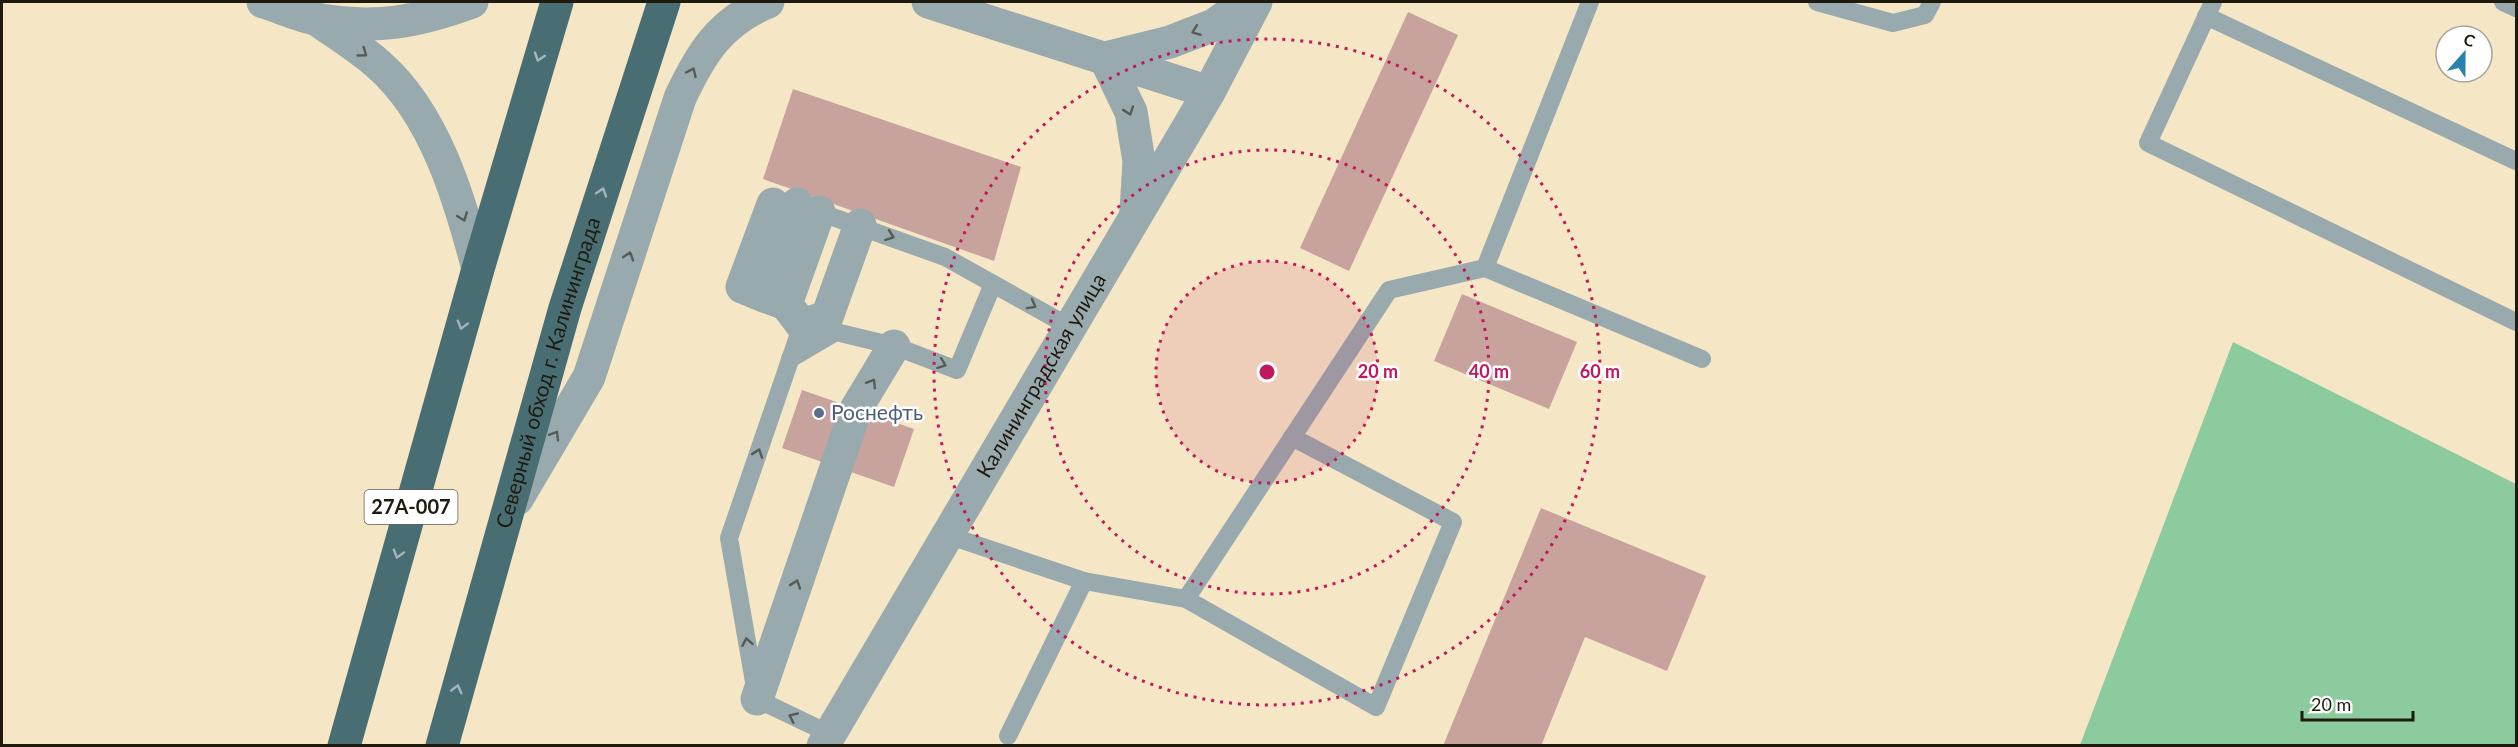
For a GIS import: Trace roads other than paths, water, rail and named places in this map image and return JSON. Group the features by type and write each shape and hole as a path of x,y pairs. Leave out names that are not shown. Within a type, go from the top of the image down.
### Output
{"highway":[{"name":"27А-007","path":"344,746 478,269 557,2"},
{"name":"Северный обход г. Калининграда","path":"442,746 503,521 565,308 664,2"}],"street":[{"path":"263,2 316,19 391,24 429,18 472,2"},
{"path":"503,521 589,377 680,98 698,58 721,31 750,9 768,2"},
{"path":"928,2 1209,92"},
{"path":"1105,58 1170,42 1214,25 1246,2"},
{"name":"Калининградская улица","path":"827,740 1209,92 1256,2"},
{"path":"316,19 380,65 414,105 435,145 468,230 478,269"},
{"path":"1105,58 1131,112 1139,161 1136,215"},
{"path":"784,308 818,211"},
{"path":"818,211 827,317 784,308 742,287 818,211"},
{"path":"757,699 856,409 894,346"}],"lane":[{"path":"1485,268 1590,2"},
{"path":"1817,2 1893,23 1925,15 1932,2"},
{"path":"2503,2 2517,8"},
{"path":"2517,161 2209,9 2148,143 2517,322"},
{"path":"818,211 945,257 1070,327"},
{"path":"1186,599 1389,290 1485,268 1702,359"},
{"path":"790,359 836,333 894,346 957,370 993,284"},
{"path":"784,308 790,359 729,538 757,699 827,740"},
{"path":"947,536 1084,581 1186,599 1376,707 1453,522 1293,437"},
{"path":"1008,736 1084,581"}],"place":[{"name":"Роснефть","path":"819,413"}]}
